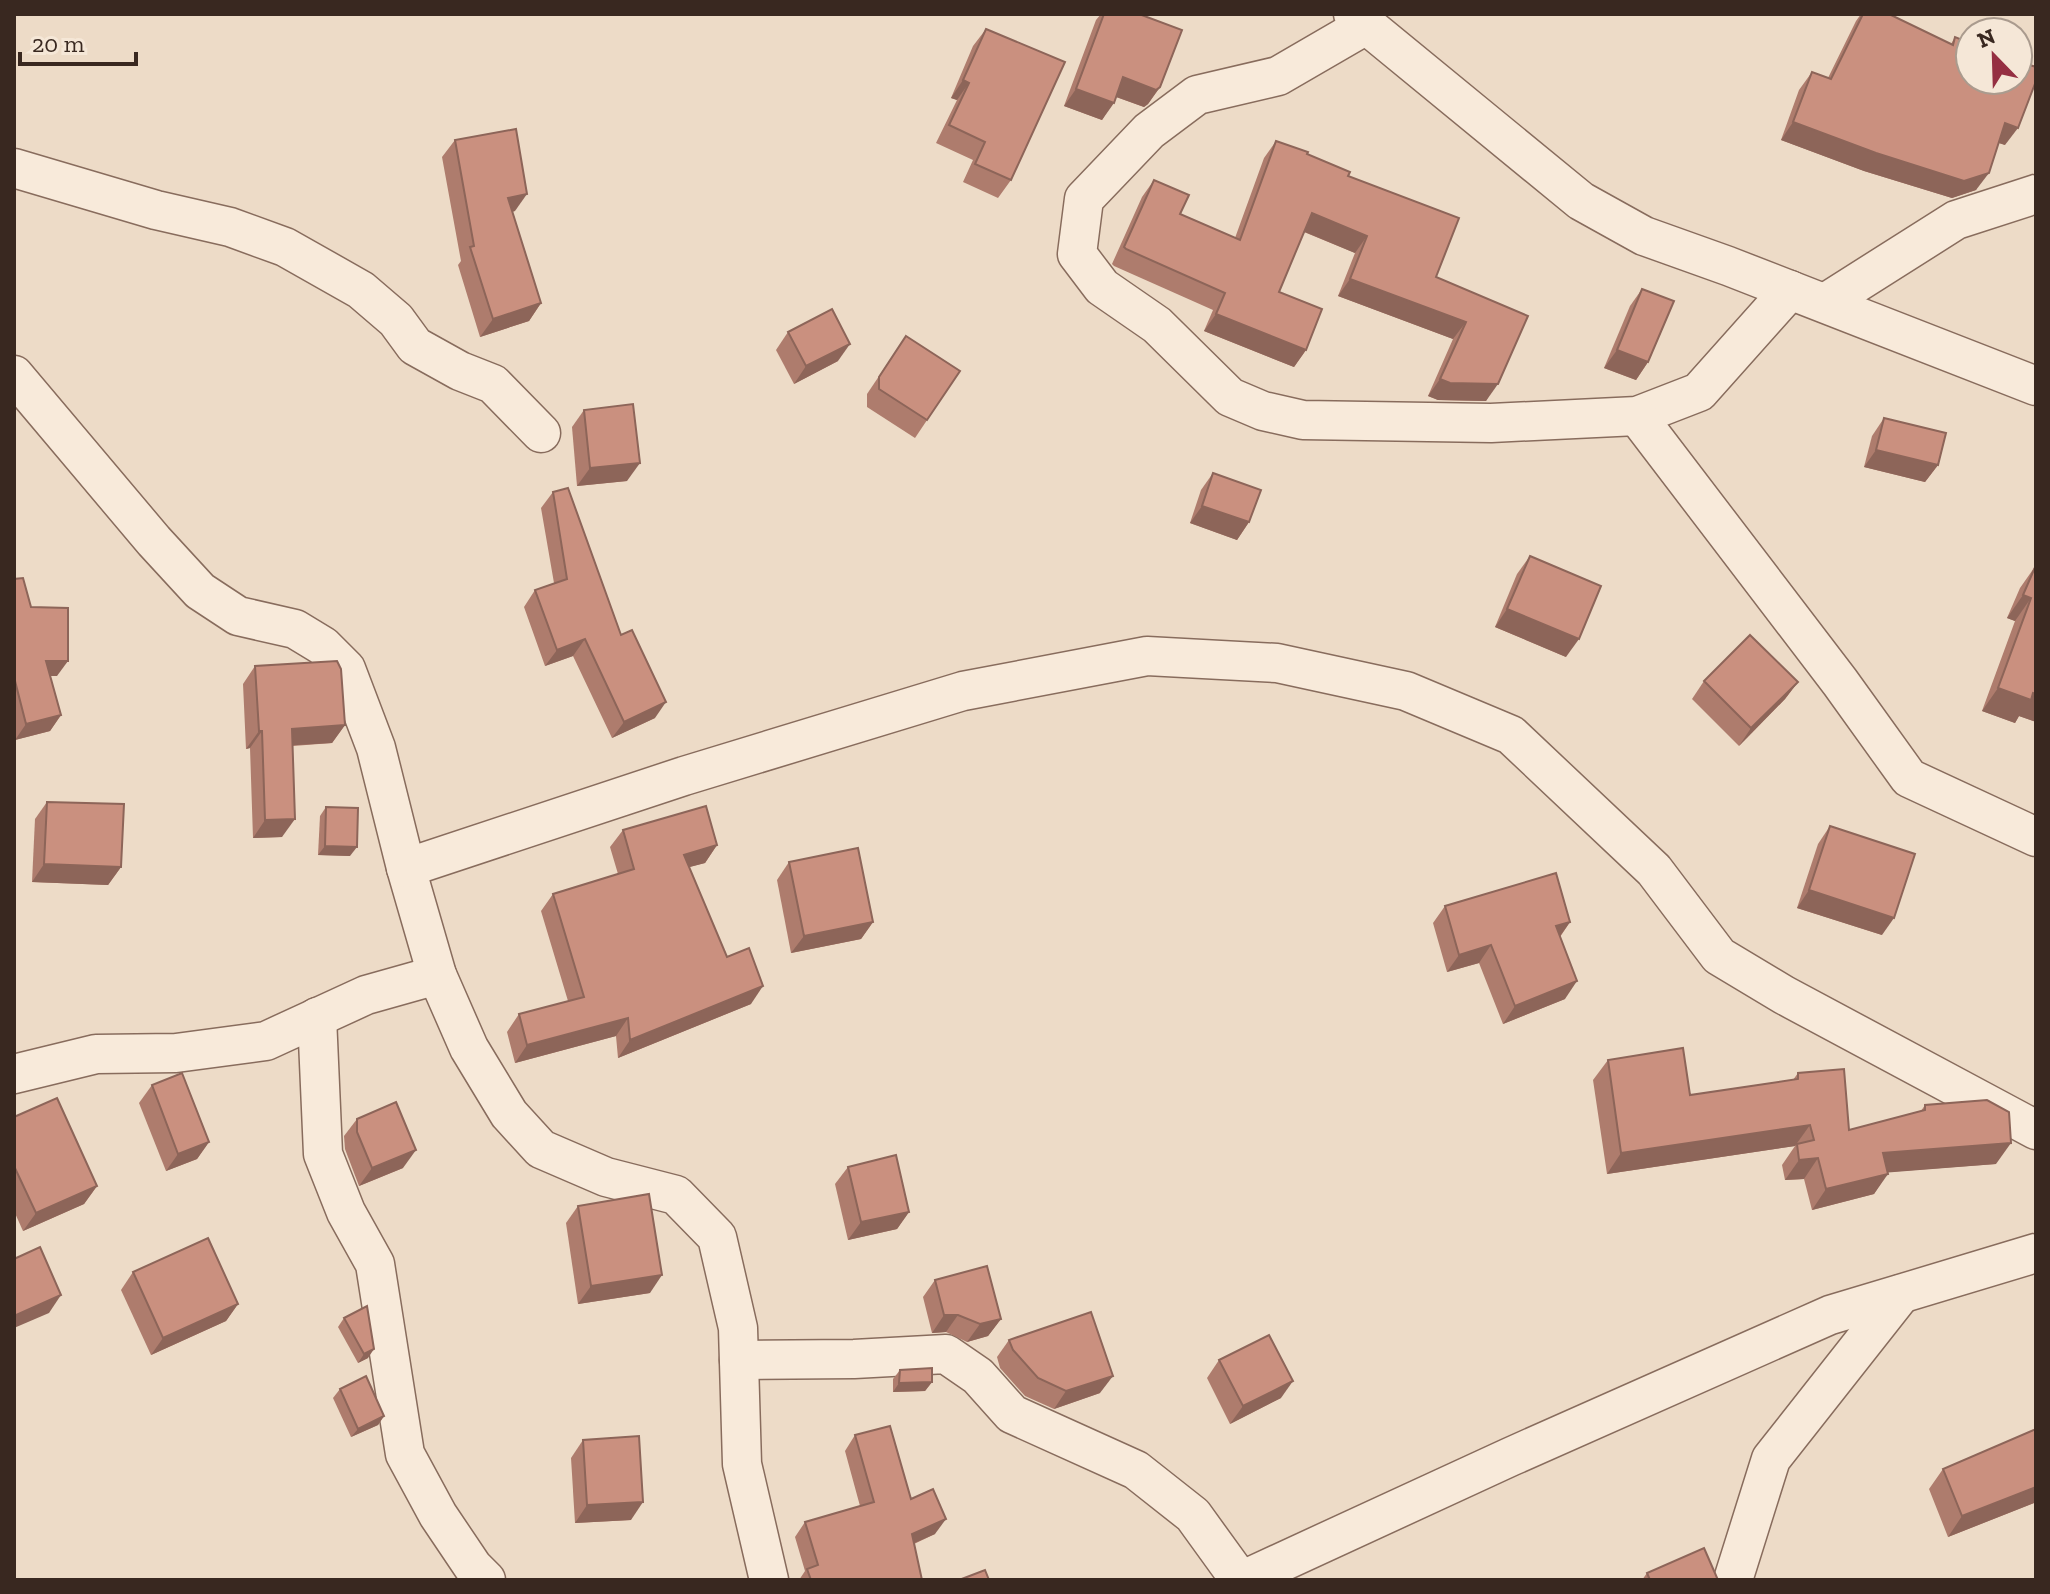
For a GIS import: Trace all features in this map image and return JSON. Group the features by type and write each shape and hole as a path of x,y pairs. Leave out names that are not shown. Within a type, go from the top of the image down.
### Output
{"street":[{"path":"2036,194 1956,220 1808,297 1699,392 1637,416 1491,423 1303,420 1263,411 1230,397 1157,325 1102,287 1077,254 1084,199 1149,131 1197,95 1278,76 1360,19 1581,201 1644,236 1808,297 2036,386"},
{"path":"14,168 156,210 230,227 285,247 361,290 396,320 415,346 460,371 493,384 541,433"},
{"path":"14,375 200,591 238,616 295,629 323,646 346,669 376,748 437,975 469,1048 509,1114 541,1149 606,1177 676,1195 717,1237 738,1328 742,1464 769,1580"},
{"path":"1637,416 1840,682 1909,778 2036,837"},
{"path":"406,868 684,776 963,691 1147,656 1277,663 1406,691 1511,735 1654,870 1719,956 1784,995 2036,1130"},
{"path":"14,1074 96,1054 176,1053 266,1041 366,995 437,975"},
{"path":"317,1017 323,1154 346,1212 375,1264 405,1454 438,1515 473,1567 486,1580"},
{"path":"739,1360 946,1354 978,1376 1012,1414 1136,1470 1193,1515 1242,1580 1830,1315 2036,1253"},
{"path":"1733,1580 1771,1459 1901,1294"}],"building":[{"path":"1104,14 1139,14 1182,30 1160,87 1156,90 1123,77 1114,103 1076,89"},
{"path":"1863,14 1889,14 1953,45 1954,41 1954,96 2030,96 2018,128 2005,123 1989,173 1964,181 1793,122 1812,72 1831,79"},
{"path":"986,29 1065,62 1011,180 975,164 985,142 949,125 969,83 963,80"},
{"path":"516,129 527,194 508,198 541,303 493,319 470,247 474,246 455,140"},
{"path":"1276,141 1350,172 1348,176 1459,218 1436,277 1528,316 1498,384 1450,383 1440,379 1466,322 1350,279 1367,236 1312,213 1279,292 1322,309 1306,350 1216,314 1225,293 1124,247 1154,180 1189,195 1180,214 1240,240"},
{"path":"1642,289 1674,301 1648,362 1617,350"},
{"path":"832,309 850,344 806,366 788,332"},
{"path":"906,336 960,371 927,420 879,389 879,377"},
{"path":"633,404 640,463 590,468 584,410"},
{"path":"1884,418 1946,433 1938,465 1876,450"},
{"path":"1213,473 1261,490 1249,522 1202,506"},
{"path":"568,488 621,635 632,630 666,702 624,722 585,639 557,650 535,590 567,579 553,492"},
{"path":"1530,556 1601,586 1579,639 1507,609"},
{"path":"2036,565 2036,694 2033,693 2031,700 1998,688 2031,598 2023,595"},
{"path":"23,578 31,607 68,608 68,661 46,661 61,715 26,724 14,677 14,579"},
{"path":"1750,635 1798,682 1751,728 1704,681"},
{"path":"337,661 341,669 345,725 292,729 295,819 265,820 262,731 259,731 255,666"},
{"path":"47,802 124,804 121,867 44,864"},
{"path":"706,806 717,845 684,855 727,957 749,948 763,986 630,1040 628,1018 527,1045 519,1014 584,997 553,894 634,869 623,830"},
{"path":"326,807 358,808 357,847 325,846"},
{"path":"1830,826 1915,854 1894,918 1809,890"},
{"path":"858,848 873,922 804,936 789,862"},
{"path":"1556,873 1570,922 1556,926 1577,981 1515,1006 1491,945 1459,955 1445,906"},
{"path":"1683,1048 1690,1095 1798,1079 1798,1073 1844,1069 1849,1130 1925,1110 1925,1105 1987,1100 2009,1112 2011,1143 1883,1153 1888,1174 1826,1189 1818,1158 1799,1160 1797,1144 1814,1140 1810,1125 1621,1153 1608,1060"},
{"path":"182,1073 209,1142 178,1154 152,1085"},
{"path":"57,1098 97,1186 36,1213 14,1166 14,1117"},
{"path":"396,1102 416,1150 372,1168 357,1132 357,1119"},
{"path":"896,1155 909,1212 861,1222 848,1167"},
{"path":"649,1194 662,1275 591,1286 578,1206"},
{"path":"208,1238 238,1304 163,1338 133,1272"},
{"path":"40,1247 61,1295 14,1316 14,1259"},
{"path":"987,1266 1001,1319 980,1324 958,1315 944,1315 935,1280"},
{"path":"367,1306 374,1349 364,1354 344,1318"},
{"path":"1091,1312 1113,1376 1066,1391 1038,1378 1013,1350 1009,1340"},
{"path":"1269,1335 1293,1381 1243,1406 1219,1360"},
{"path":"932,1368 932,1382 899,1383 900,1370"},
{"path":"366,1376 384,1416 358,1429 340,1389"},
{"path":"890,1426 911,1499 933,1489 946,1519 912,1534 922,1580 811,1580 807,1569 818,1565 805,1522 874,1502 855,1435"},
{"path":"2036,1429 2036,1487 1962,1516 1943,1469"},
{"path":"639,1436 643,1502 587,1505 583,1440"},
{"path":"1704,1548 1718,1580 1650,1580 1647,1573"},
{"path":"985,1570 989,1580 959,1580"}]}
